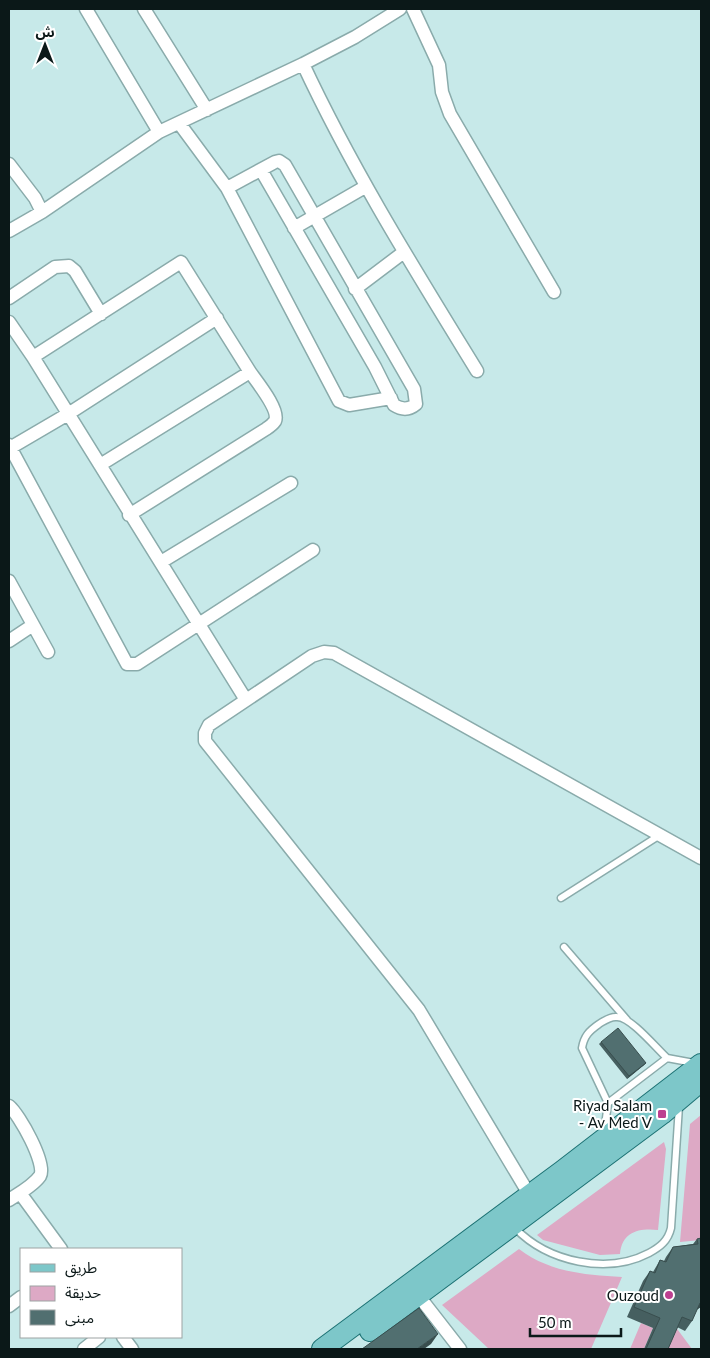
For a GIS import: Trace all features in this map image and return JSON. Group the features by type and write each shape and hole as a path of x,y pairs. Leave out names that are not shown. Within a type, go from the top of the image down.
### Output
{"main road":[{"path":"322,1349 603,1138 701,1070"},
{"path":"344,1349 679,1100 701,1070"}],"street":[{"path":"86,9 159,132"},
{"path":"144,9 207,110"},
{"path":"9,231 42,212 159,132 303,64 355,37 400,9"},
{"path":"413,9 439,65 442,92 450,114 554,292"},
{"path":"303,64 326,115 365,187 477,371"},
{"path":"179,123 227,188 339,401 349,404 390,398"},
{"path":"227,188 275,162 282,162 414,389 416,404 409,409 399,409 394,405 375,367 262,170"},
{"path":"9,164 35,198 42,212"},
{"path":"294,228 365,187"},
{"path":"355,289 404,252"},
{"path":"33,357 181,262 271,403 276,414 274,422 266,429 129,515"},
{"path":"9,298 55,268 69,266 75,271 101,314"},
{"path":"216,318 10,451 127,664 136,664 313,550"},
{"path":"9,322 33,357 129,515 161,562 198,625 246,700"},
{"path":"100,465 250,372"},
{"path":"161,562 292,483"},
{"path":"10,585 48,652"},
{"path":"9,641 33,624"},
{"path":"529,1194 419,1010 205,741 205,733 209,725 312,656 324,652 334,653 701,858"},
{"path":"9,1106 38,1153 40,1164 39,1177 9,1200"},
{"path":"20,1193 60,1248"},
{"path":"418,1295 456,1348"},
{"path":"9,1306 20,1298"},
{"path":"84,1349 98,1338"},
{"path":"124,1338 132,1349"}],"lane":[{"path":"561,898 660,835"},
{"path":"564,947 628,1021 667,1058 701,1070"},
{"path":"603,1138 608,1103 582,1048 584,1039 589,1031 607,1019 617,1017 628,1021"},
{"path":"608,1103 667,1058"},
{"path":"513,1225 524,1237 545,1251 589,1263 620,1264 658,1248 669,1237 671,1228 679,1100"}],"green space":[{"path":"701,1115 701,1240 680,1242 690,1124"},
{"path":"664,1142 666,1149 658,1230 645,1230 633,1233 624,1240 620,1254 600,1255 543,1240 537,1235"},
{"path":"519,1249 543,1263 568,1271 622,1277 591,1349 489,1349 442,1305"},
{"path":"641,1323 653,1328 644,1349 630,1349"},
{"path":"675,1326 692,1349 665,1349"}],"building":[{"path":"618,1028 646,1063 629,1076 601,1042"},
{"name":"Ouzoud","path":"701,1238 701,1302 692,1321 682,1317 668,1349 646,1349 660,1318 634,1307 650,1271 655,1273 660,1260 666,1262 673,1247 698,1244 697,1239"},
{"path":"419,1308 438,1334 417,1349 362,1349"}],"place":[{"name":"Riyad Salam - Av Med V","path":"662,1114"},
{"name":"Ouzoud","path":"669,1295"}]}
